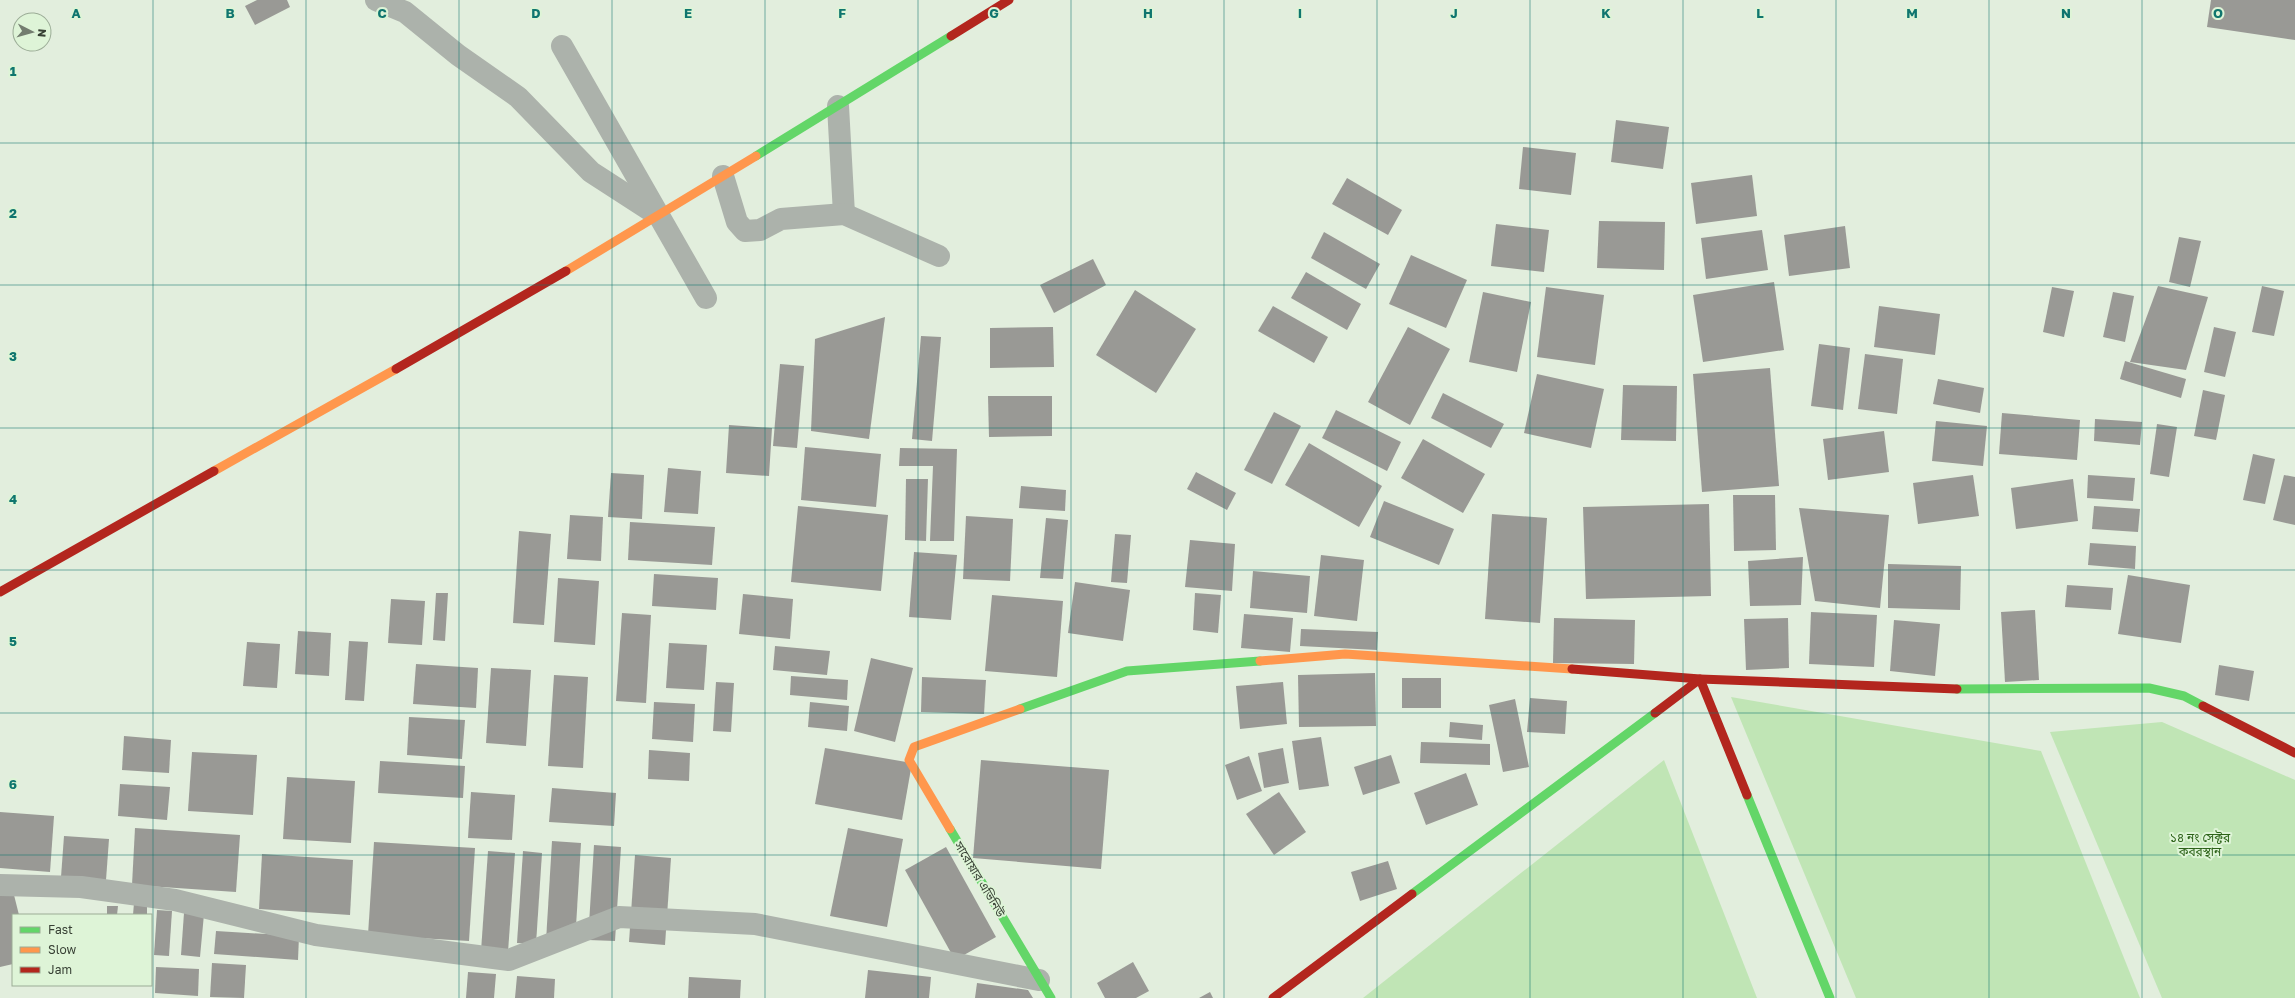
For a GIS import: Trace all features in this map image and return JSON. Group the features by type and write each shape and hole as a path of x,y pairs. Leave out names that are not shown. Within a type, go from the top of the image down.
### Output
{"street":[{"path":"376,0 405,12 458,55 518,97 591,172 659,216"},
{"path":"0,592 480,322 659,216 1009,0"},
{"path":"562,46 706,298"},
{"path":"838,106 844,214"},
{"path":"723,176 737,222 745,231 760,230 781,219 844,214 939,256"},
{"name":"সারোয়ার এভিনিউ","path":"1051,998 909,760 914,747 1127,671 1345,654 1510,664 1700,679"},
{"path":"1273,998 1700,679 1935,689 2150,688 2184,696 2295,753"},
{"path":"1700,679 1830,998"},
{"path":"0,885 81,887 175,900 316,934 509,960 619,917 755,924 1039,980"}],"green space":[{"path":"1731,697 2041,751 2140,998 1856,998"},
{"name":"১৪ নং সেক্টর কবরস্থান","path":"2162,722 2295,780 2295,998 2162,998 2050,732"},
{"path":"1664,760 1757,998 1363,998"}],"building":[{"path":"257,0 287,0 290,7 255,25 245,6"},
{"path":"2211,0 2295,0 2295,40 2207,27"},
{"path":"1616,120 1669,127 1663,169 1611,162"},
{"path":"1523,147 1576,153 1571,195 1519,189"},
{"path":"1752,175 1757,216 1696,224 1691,183"},
{"path":"1347,178 1402,210 1388,235 1332,204"},
{"path":"1599,221 1665,222 1664,270 1597,268"},
{"path":"1496,224 1549,230 1544,272 1491,266"},
{"path":"1845,226 1850,268 1789,276 1784,235"},
{"path":"1762,230 1768,270 1706,279 1701,238"},
{"path":"1324,232 1380,264 1366,289 1311,258"},
{"path":"2179,237 2201,241 2190,287 2169,282"},
{"path":"1411,255 1467,280 1446,328 1389,304"},
{"path":"1093,259 1106,285 1054,313 1040,285"},
{"path":"1306,272 1361,304 1347,330 1291,298"},
{"path":"1774,282 1784,350 1703,362 1693,295"},
{"path":"2158,286 2208,297 2186,370 2130,362"},
{"path":"2262,286 2284,291 2274,336 2252,332"},
{"path":"1546,287 1604,295 1595,365 1537,357"},
{"path":"2052,287 2074,291 2064,337 2043,332"},
{"path":"1135,290 1196,329 1156,393 1096,355"},
{"path":"1483,292 1531,302 1517,372 1469,362"},
{"path":"2113,292 2134,296 2125,342 2103,337"},
{"path":"1273,306 1328,337 1314,363 1258,331"},
{"path":"1879,306 1940,314 1935,355 1874,347"},
{"path":"885,317 869,439 811,431 815,339"},
{"path":"1053,327 1054,367 990,368 990,328"},
{"path":"1408,327 1450,349 1410,425 1368,402"},
{"path":"2214,327 2236,332 2225,377 2204,372"},
{"path":"921,336 941,337 932,441 912,439"},
{"path":"1819,344 1850,348 1843,410 1811,406"},
{"path":"1865,354 1903,359 1897,414 1858,409"},
{"path":"2125,361 2186,379 2181,398 2120,379"},
{"path":"780,364 804,366 797,448 773,446"},
{"path":"1770,368 1779,486 1702,492 1693,374"},
{"path":"1537,374 1604,389 1591,448 1524,433"},
{"path":"1938,379 1984,388 1980,413 1933,404"},
{"path":"1623,385 1677,386 1676,441 1621,440"},
{"path":"2203,390 2225,395 2216,440 2194,436"},
{"path":"1443,393 1504,424 1491,448 1431,418"},
{"path":"988,396 1052,396 1052,436 989,437"},
{"path":"1336,410 1401,442 1387,471 1322,438"},
{"path":"1274,412 1301,426 1272,484 1244,470"},
{"path":"2002,413 2080,420 2077,460 1999,454"},
{"path":"2095,419 2142,422 2140,445 2094,441"},
{"path":"1936,421 1987,426 1983,466 1932,461"},
{"path":"2157,424 2177,427 2169,477 2150,474"},
{"path":"729,425 772,428 769,476 726,473"},
{"path":"1884,431 1889,472 1828,480 1823,439"},
{"path":"1423,439 1485,474 1463,513 1401,478"},
{"path":"1309,443 1382,486 1359,527 1285,485"},
{"path":"805,447 881,454 876,507 801,500"},
{"path":"900,448 957,449 954,541 930,541 933,466 899,466"},
{"path":"2253,454 2275,459 2265,504 2243,500"},
{"path":"668,468 701,471 698,514 664,512"},
{"path":"1196,472 1236,493 1227,510 1187,489"},
{"path":"611,473 644,475 642,519 608,517"},
{"path":"1973,475 1979,516 1918,524 1913,483"},
{"path":"2088,475 2135,478 2133,501 2087,498"},
{"path":"2284,475 2295,477 2295,525 2273,520"},
{"path":"906,479 928,479 926,541 905,540"},
{"path":"2073,479 2078,521 2016,529 2011,488"},
{"path":"1021,486 1066,490 1065,511 1019,508"},
{"path":"1733,495 1775,495 1776,550 1734,551"},
{"path":"1384,501 1454,529 1439,565 1370,537"},
{"path":"1709,504 1711,596 1586,599 1583,507"},
{"path":"798,506 888,515 881,591 791,582"},
{"path":"2094,506 2140,509 2138,532 2092,529"},
{"path":"1799,508 1889,515 1880,608 1815,601"},
{"path":"1492,514 1547,518 1540,623 1485,619"},
{"path":"570,515 603,517 601,561 567,559"},
{"path":"966,516 1013,519 1010,581 963,579"},
{"path":"1046,518 1068,520 1063,579 1040,578"},
{"path":"630,522 715,527 712,565 628,560"},
{"path":"519,531 551,534 544,625 513,623"},
{"path":"1115,534 1131,535 1127,583 1111,582"},
{"path":"1190,540 1235,544 1232,591 1185,587"},
{"path":"2090,543 2136,546 2135,569 2088,565"},
{"path":"914,552 957,555 951,620 909,617"},
{"path":"1321,555 1364,560 1357,621 1314,616"},
{"path":"1803,557 1801,605 1750,606 1748,561"},
{"path":"1888,564 1961,566 1960,610 1888,608"},
{"path":"1253,571 1310,576 1307,613 1250,608"},
{"path":"654,574 718,578 716,610 652,606"},
{"path":"2128,575 2190,585 2181,643 2118,634"},
{"path":"558,578 599,581 595,645 554,642"},
{"path":"1075,582 1130,590 1123,641 1068,633"},
{"path":"2067,585 2113,588 2111,610 2065,607"},
{"path":"436,593 448,593 445,641 433,640"},
{"path":"1195,593 1221,595 1218,633 1193,630"},
{"path":"743,594 793,599 790,639 739,634"},
{"path":"992,595 1063,601 1057,677 985,671"},
{"path":"391,599 425,601 422,645 388,643"},
{"path":"2035,610 2039,680 2005,682 2001,612"},
{"path":"1811,612 1877,615 1874,667 1809,664"},
{"path":"622,613 651,615 646,703 616,701"},
{"path":"1244,614 1293,618 1290,652 1241,648"},
{"path":"1554,618 1635,620 1634,664 1553,663"},
{"path":"1788,618 1789,668 1746,670 1744,619"},
{"path":"1894,620 1940,624 1935,676 1890,671"},
{"path":"1301,629 1378,632 1377,650 1300,646"},
{"path":"298,631 331,633 329,676 295,674"},
{"path":"349,641 368,642 364,701 345,700"},
{"path":"247,642 280,644 277,688 243,686"},
{"path":"669,643 707,645 704,690 666,688"},
{"path":"775,646 830,651 827,675 773,670"},
{"path":"871,658 913,668 895,742 854,731"},
{"path":"416,664 478,668 476,708 413,704"},
{"path":"2219,665 2254,671 2249,701 2215,695"},
{"path":"491,668 531,670 526,746 486,743"},
{"path":"1375,673 1376,726 1299,727 1298,675"},
{"path":"554,675 588,677 583,768 548,766"},
{"path":"791,676 848,680 847,700 790,695"},
{"path":"922,677 986,680 984,714 921,712"},
{"path":"1402,678 1441,678 1441,708 1402,708"},
{"path":"716,682 734,683 731,732 713,731"},
{"path":"1283,682 1287,724 1240,729 1236,686"},
{"path":"1530,698 1567,701 1565,734 1527,732"},
{"path":"1515,699 1529,767 1503,772 1489,705"},
{"path":"654,702 695,704 693,742 652,739"},
{"path":"810,702 849,706 847,731 808,727"},
{"path":"409,717 465,720 462,759 407,755"},
{"path":"1450,722 1483,725 1482,740 1449,737"},
{"path":"124,736 171,740 169,773 122,770"},
{"path":"1321,737 1329,786 1299,790 1292,741"},
{"path":"1421,742 1490,744 1490,765 1420,763"},
{"path":"825,748 912,763 902,820 815,804"},
{"path":"1283,748 1289,783 1264,788 1258,753"},
{"path":"649,750 690,753 689,781 648,779"},
{"path":"192,752 257,755 253,815 188,811"},
{"path":"1391,755 1400,783 1363,795 1354,767"},
{"path":"1249,756 1262,791 1237,800 1225,765"},
{"path":"981,760 1109,770 1101,869 973,858"},
{"path":"380,761 465,766 463,798 378,793"},
{"path":"1466,773 1478,805 1426,825 1414,793"},
{"path":"287,777 355,781 351,843 283,839"},
{"path":"120,784 170,787 167,820 118,816"},
{"path":"552,788 616,793 614,826 549,822"},
{"path":"471,792 515,795 512,840 468,838"},
{"path":"1279,792 1306,832 1274,855 1246,814"},
{"path":"0,812 54,816 50,872 0,868"},
{"path":"135,828 240,835 236,892 132,885"},
{"path":"848,828 903,839 887,927 830,916"},
{"path":"64,836 109,839 106,880 61,877"},
{"path":"552,841 581,843 575,943 546,941"},
{"path":"374,842 475,848 469,941 368,935"},
{"path":"594,845 621,847 615,941 588,940"},
{"path":"946,847 996,937 955,960 905,870"},
{"path":"488,851 515,853 508,952 481,951"},
{"path":"523,851 542,853 536,944 517,943"},
{"path":"262,854 353,860 350,915 259,909"},
{"path":"635,855 671,858 665,945 629,942"},
{"path":"1388,861 1397,889 1360,901 1351,872"},
{"path":"13,891 19,914 12,914 12,964 0,967 0,894"},
{"path":"134,903 147,904 147,914 133,914"},
{"path":"107,906 118,906 117,914 107,914"},
{"path":"157,910 172,911 169,956 154,955"},
{"path":"184,913 204,914 200,957 181,955"},
{"path":"216,931 299,936 298,960 214,954"},
{"path":"1133,962 1149,991 1136,998 1105,998 1097,983"},
{"path":"212,963 246,965 244,998 210,997"},
{"path":"156,967 199,969 198,996 155,993"},
{"path":"868,970 931,977 929,998 865,998"},
{"path":"468,972 496,974 494,998 466,998"},
{"path":"517,976 555,979 554,998 515,998"},
{"path":"689,977 741,980 740,998 688,998"},
{"path":"977,983 1028,990 1033,998 975,998"},
{"path":"1210,992 1213,998 1199,998"}],"traffic: fast":[{"path":"756,156 951,36"},
{"path":"1020,709 1127,671 1260,661"},
{"path":"1957,689 2149,688 2184,696 2203,706"},
{"path":"1412,894 1655,713"},
{"path":"1747,795 1830,998"},
{"path":"950,829 1051,998"}],"traffic: slow":[{"path":"566,271 756,156"},
{"path":"214,471 396,369"},
{"path":"1260,661 1345,654 1572,669"},
{"path":"950,829 909,760 914,747 1020,709"}],"traffic: jam":[{"path":"951,36 1009,0"},
{"path":"396,369 566,271"},
{"path":"0,592 214,471"},
{"path":"1572,669 1700,679 1747,795"},
{"path":"1655,713 1700,679 1957,689"},
{"path":"2203,706 2295,753"},
{"path":"1273,998 1412,894"}]}
